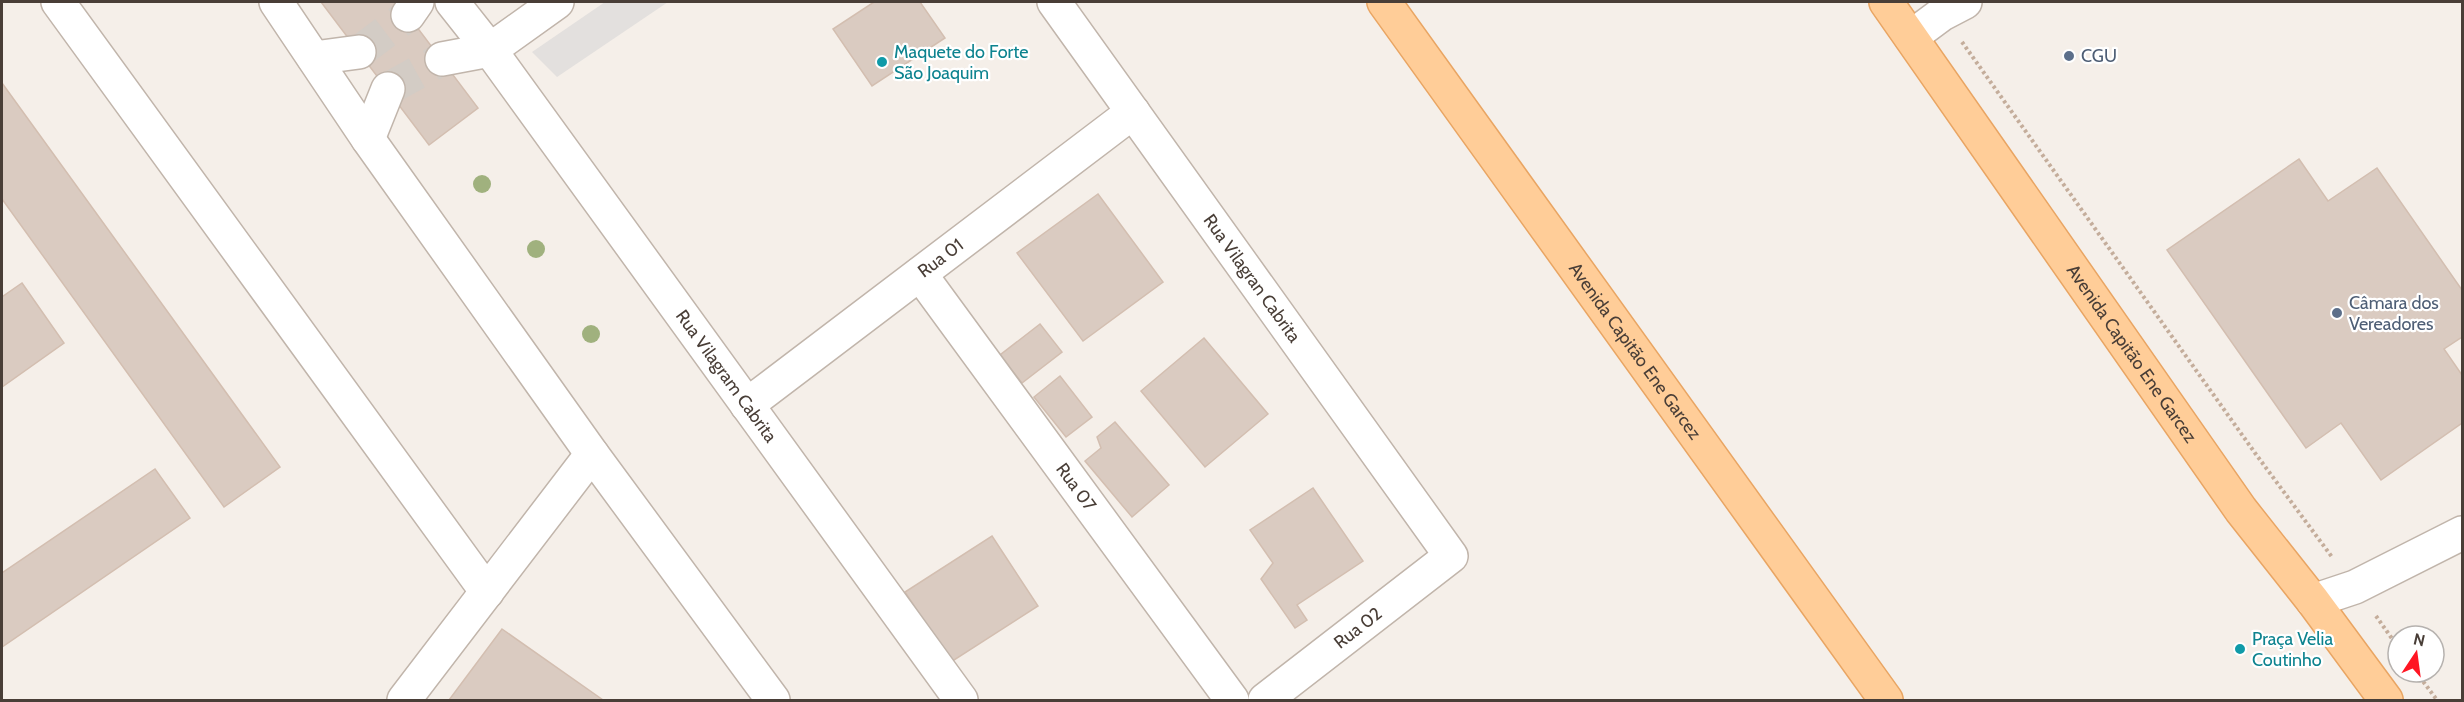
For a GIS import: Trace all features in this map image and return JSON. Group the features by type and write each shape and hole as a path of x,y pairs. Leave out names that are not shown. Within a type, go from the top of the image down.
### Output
{"main road":[{"name":"Avenida Capitão Ene Garcez","path":"1384,2 1886,700"},
{"name":"Avenida Capitão Ene Garcez","path":"1886,2 2236,502 2386,700"}],"street":[{"path":"58,2 487,592"},
{"path":"276,2 368,139 592,454 773,700"},
{"name":"Rua Vilagram Cabrita","path":"452,2 490,50 961,700"},
{"path":"442,58 490,50 557,2"},
{"name":"Rua Vilagran Cabrita","path":"1054,2 1451,556"},
{"path":"1911,37 1954,8"},
{"path":"314,58 359,52"},
{"path":"368,139 388,89"},
{"name":"Rua 01","path":"747,405 1133,112"},
{"name":"Rua 07","path":"920,274 1232,700"},
{"path":"404,700 592,454"},
{"path":"2313,601 2355,587 2463,533"},
{"name":"Rua 02","path":"1265,700 1451,556"}],"path":[{"path":"1954,8 2255,453 2386,630"},
{"path":"2425,684 2437,700"}],"shaded area":[{"path":"605,2 668,2 557,77 532,52"}],"building":[{"path":"321,2 398,2 478,108 429,145"},
{"name":"Maquete do Forte São Joaquim","path":"874,2 920,2 945,38 872,86 833,29"},
{"path":"2,83 280,467 224,507 2,199"},
{"name":"Câmara dos Vereadores","path":"2299,159 2328,201 2377,168 2462,290 2462,337 2444,349 2462,375 2462,423 2381,480 2341,423 2306,448 2167,250"},
{"path":"1098,194 1163,282 1083,341 1017,253"},
{"path":"22,283 64,343 2,387 2,297"},
{"path":"1040,324 1062,352 1022,383 1000,355"},
{"path":"1204,338 1268,414 1205,467 1141,391"},
{"path":"1060,376 1092,417 1066,437 1034,397"},
{"path":"1115,422 1169,485 1132,517 1085,461 1101,448 1097,437"},
{"path":"155,469 190,518 2,647 2,573"},
{"path":"1313,488 1363,561 1297,605 1307,620 1295,628 1261,579 1273,563 1250,530"},
{"path":"992,536 1038,606 951,662 905,592"},
{"path":"502,629 603,700 449,700"}],"tunnel":[{"path":"359,52 408,15"},
{"path":"388,89 442,59"}],"place":[{"name":"CGU","path":"2069,56"},
{"name":"Maquete do Forte São Joaquim","path":"882,62"},
{"name":"Câmara dos Vereadores","path":"2337,313"},
{"name":"Praça Velia Coutinho","path":"2240,649"}]}
